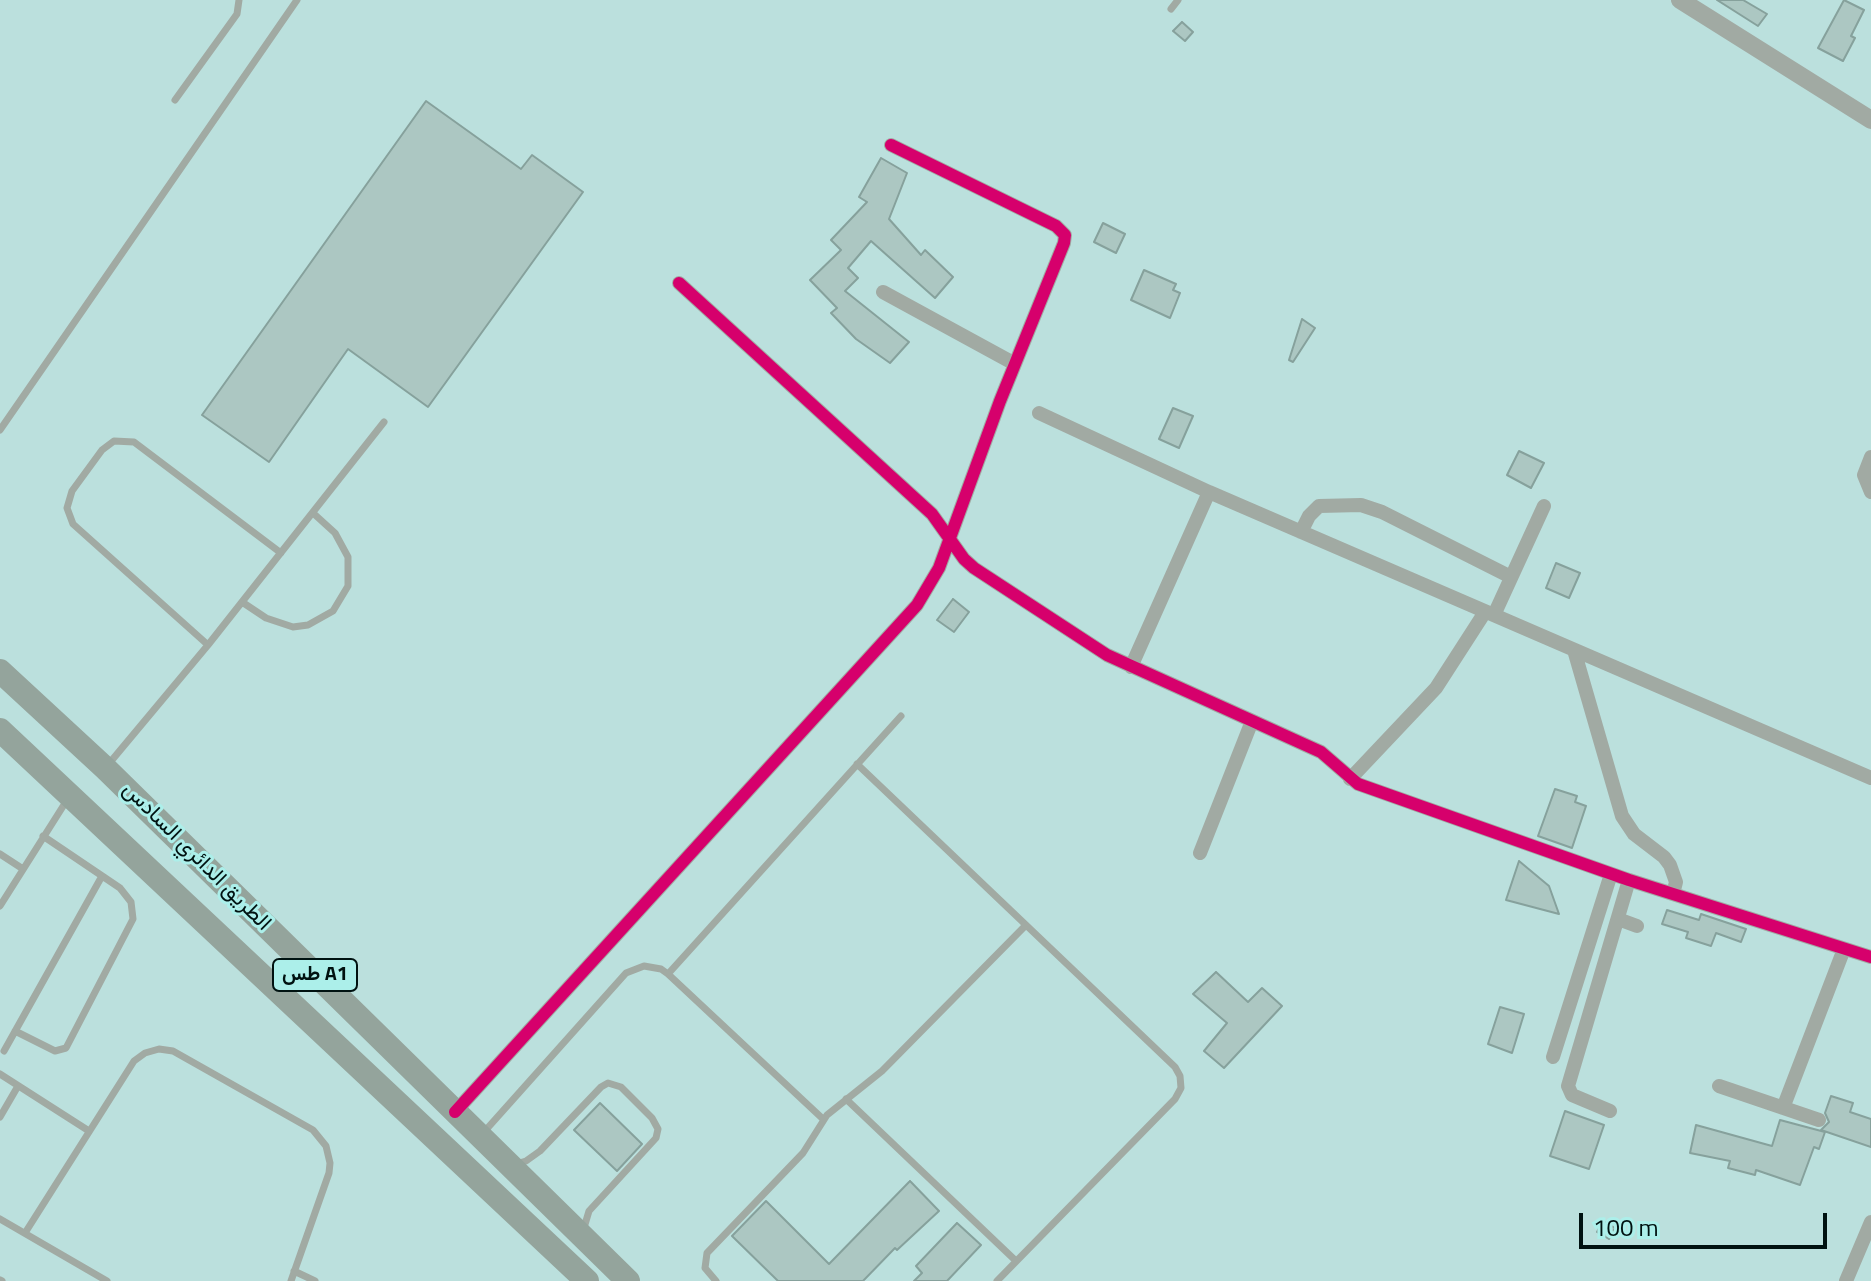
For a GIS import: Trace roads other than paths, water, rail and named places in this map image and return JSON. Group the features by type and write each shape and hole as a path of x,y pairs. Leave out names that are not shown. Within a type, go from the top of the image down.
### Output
{"highway":[{"name":"الطريق الدائري السادس","path":"0,671 105,768 628,1281"},
{"name":"الطريق الدائري السادس","path":"0,730 587,1281"}],"street":[{"path":"1681,0 1871,120"},
{"path":"455,1112 917,605 934,580 1064,243 1063,231 891,145"},
{"path":"679,283 932,514 974,568 1090,645 1131,667 1321,752 1350,779 1611,874 1871,957"},
{"path":"883,292 1015,364"},
{"path":"1039,413 1209,492 1871,778"},
{"path":"1871,457 1864,475 1871,492"},
{"path":"1131,667 1209,492"},
{"path":"1301,532 1309,516 1319,506 1361,505 1382,512 1511,577"},
{"path":"1350,779 1436,688 1490,613 1511,577 1544,506"},
{"path":"1574,650 1622,816 1634,834 1670,865 1676,882 1673,894"},
{"path":"1200,853 1252,721"},
{"path":"1553,1057 1611,874"},
{"path":"1610,1111 1572,1095 1568,1086 1629,880"},
{"path":"1618,919 1637,926"},
{"path":"1783,1108 1844,949"},
{"path":"1719,1086 1819,1120"},
{"path":"1846,1281 1871,1222"}],"lane":[{"path":"175,100 237,14 239,0"},
{"path":"0,430 297,0"},
{"path":"1171,9 1178,0"},
{"path":"105,768 208,645 384,422"},
{"path":"208,645 73,524 67,508 72,491 102,450 114,441 134,442 281,553"},
{"path":"242,602 266,618 293,627 321,620 342,600 348,586 348,557 335,533 313,513"},
{"path":"668,974 901,716"},
{"path":"857,764 1175,1067 1181,1081 1175,1099 997,1281"},
{"path":"0,906 71,794"},
{"path":"15,1031 55,1051 69,1045 133,919 131,902 126,895 43,836"},
{"path":"0,854 23,869"},
{"path":"4,1051 102,876"},
{"path":"716,1281 705,1268 707,1253 803,1153 832,1108 882,1071 1026,925"},
{"path":"480,1137 626,973 644,966 653,966 668,974 823,1119"},
{"path":"25,1233 134,1061 145,1053 159,1049 173,1051 313,1130 326,1146 329,1173 291,1281"},
{"path":"0,1074 89,1131"},
{"path":"508,1164 534,1157 604,1085 612,1083 621,1087 656,1123 658,1134 589,1211 583,1228 584,1237"},
{"path":"0,1117 18,1086"},
{"path":"846,1099 1016,1261"},
{"path":"0,1219 107,1281"},
{"path":"294,1271 315,1281"}]}
